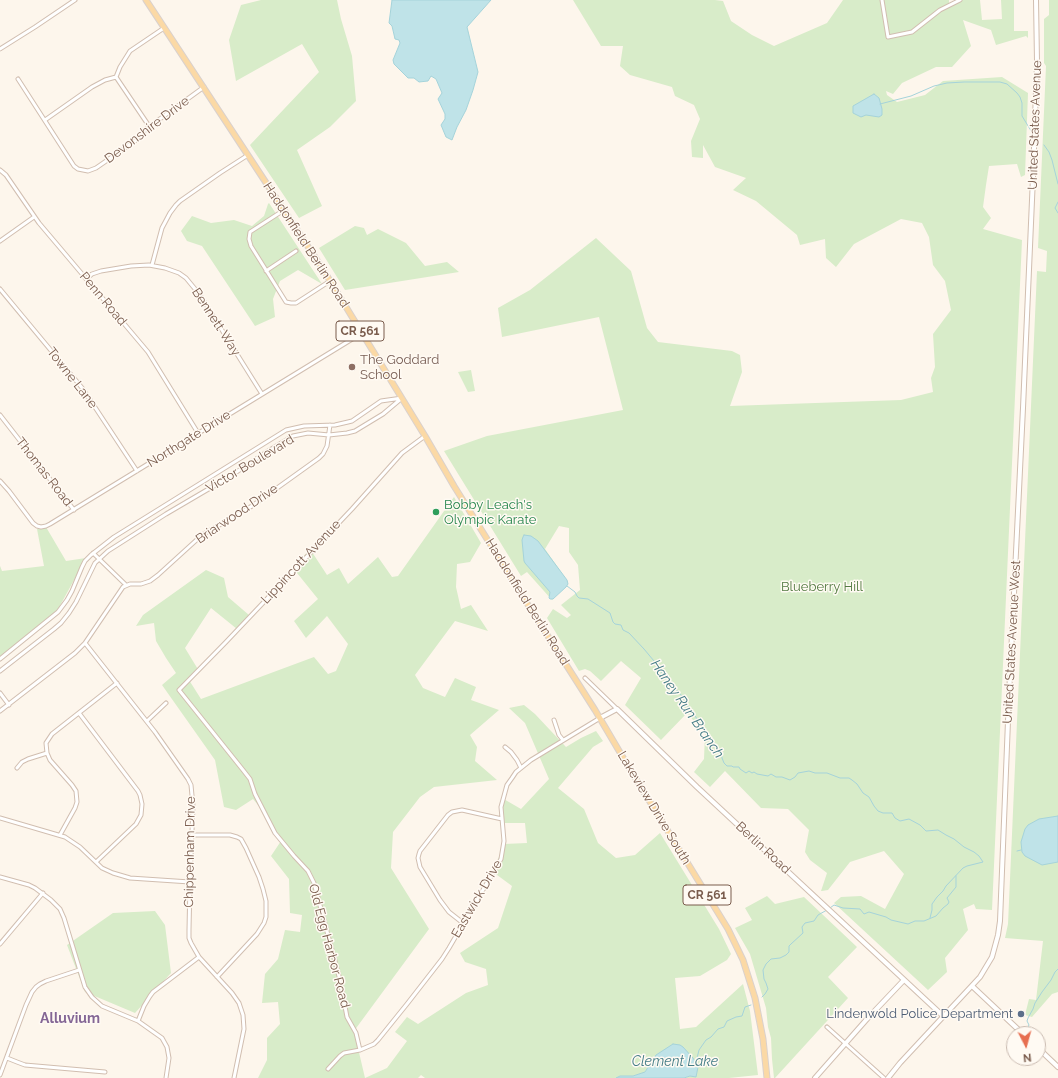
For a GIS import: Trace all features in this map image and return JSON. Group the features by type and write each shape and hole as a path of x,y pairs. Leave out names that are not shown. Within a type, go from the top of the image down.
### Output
{"main road":[{"name":"Haddonfield Berlin Road","path":"146,0 320,265 426,436 454,486 600,718"},
{"name":"Lakeview Drive South","path":"600,718 728,929 746,966 755,998 763,1039 767,1078"}],"street":[{"path":"0,49 35,27 70,1 75,0"},
{"path":"882,0 888,36 912,32 940,10 960,0"},
{"name":"United States Avenue","path":"1030,249 1035,123 1036,0"},
{"path":"116,78 120,67 130,51 164,28"},
{"path":"45,120 92,87 105,80 116,78"},
{"path":"116,78 149,126"},
{"name":"Devonshire Drive","path":"18,79 74,166 78,169 88,171 96,168 135,142 149,126 204,87"},
{"path":"152,265 162,228 176,205 248,155"},
{"name":"Penn Road","path":"0,170 6,175 34,217 148,352 198,433"},
{"path":"284,210 250,232 249,238 251,246 286,302 291,304 296,303 330,281"},
{"path":"0,241 34,217"},
{"name":"United States Avenue West","path":"888,1078 900,1063 980,977 992,957 998,935 1000,921 1008,696 1030,249"},
{"path":"266,270 296,252"},
{"name":"Bennett Way","path":"86,279 92,274 101,271 131,266 152,265 165,268 186,278 200,295 262,394"},
{"name":"Towne Lane","path":"0,290 83,389 137,471"},
{"name":"Northgate Drive","path":"0,481 33,523 41,527 50,524 362,333"},
{"name":"Victor Boulevard","path":"0,659 58,612 67,600 85,561 114,537 286,430 304,426 335,425 352,420 381,401 402,398"},
{"name":"Victor Boulevard","path":"0,671 60,623 69,613 76,602 91,569 108,551 293,436 308,433 329,435 347,433 361,428 383,414 402,398"},
{"name":"Thomas Road","path":"0,415 74,510"},
{"name":"Briarwood Drive","path":"126,585 141,584 150,581 202,535 252,506 320,458 325,450 330,425"},
{"name":"Lippincott Avenue","path":"179,690 336,526 402,453 426,436"},
{"path":"0,712 66,660 85,643 119,591 126,585 93,553"},
{"path":"76,582 83,587"},
{"name":"Chippenham Drive","path":"85,643 147,721 191,785 193,806 188,930 189,938 199,957 232,993 243,1015 244,1029 234,1078"},
{"name":"Berlin Road","path":"584,678 697,787 943,1016"},
{"path":"60,835 77,802 76,791 50,760 47,753 46,743 52,734 117,683"},
{"name":"Old Egg Harbor Road","path":"179,690 250,779 275,833 308,871 314,883 332,950 340,980 347,1017 356,1033 360,1050"},
{"path":"0,693 9,705"},
{"path":"147,721 166,703"},
{"name":"Eastwick Drive","path":"328,1069 344,1053 360,1050 374,1044 442,959 502,859 504,841 501,807 507,785 512,778 531,760 617,709"},
{"path":"79,713 138,791 142,804 141,815 136,824 96,862"},
{"path":"554,720 558,735 563,740"},
{"path":"505,747 511,752 521,768"},
{"path":"17,768 19,764 28,759 47,753"},
{"path":"463,923 449,912 420,867 418,858 420,851 452,812 462,810 502,819"},
{"path":"0,818 60,835 72,841 106,871 130,878 190,882"},
{"path":"192,835 230,835 241,839 259,877 266,901 266,917 257,934 217,977"},
{"path":"0,877 29,885 43,893 57,905 62,913 85,987 96,1002 107,1009 138,1021 162,1038 165,1042 169,1058 166,1078"},
{"path":"0,944 43,893"},
{"path":"138,1021 144,1006 153,992 199,957"},
{"path":"0,1075 32,992 36,987 46,981 79,970"},
{"path":"815,1078 845,1043 904,980"},
{"path":"972,986 1014,1026"},
{"path":"827,1027 884,1078"},
{"path":"1046,1056 1058,1067"},
{"path":"7,1058 26,1064 105,1072"}],"green space":[{"path":"261,0 337,0 352,56 356,101 330,127 297,150 322,206 299,218 250,145 319,72 302,44 236,81 229,40 241,5"},
{"name":"Blueberry Hill","path":"573,0 723,1 731,21 752,35 774,46 827,23 843,0 949,0 949,5 962,0 980,0 982,20 1002,19 1001,0 1014,0 1014,31 1028,31 1028,38 1026,36 996,45 991,30 963,20 971,46 952,67 936,67 902,83 893,94 886,91 887,95 897,102 925,95 943,81 1002,77 1028,93 1025,175 1021,177 1017,164 989,166 983,207 991,218 983,229 1022,240 992,910 976,909 974,904 963,909 968,930 945,958 947,972 928,990 834,903 841,897 861,896 885,909 904,874 884,851 850,862 828,890 821,891 827,873 810,860 805,852 809,830 788,809 761,808 725,771 710,787 694,772 704,759 705,734 687,713 661,740 625,705 641,678 621,661 601,681 590,671 585,669 579,671 547,618 553,609 567,618 571,615 561,605 580,590 578,565 569,552 569,528 559,526 545,549 568,582 552,600 527,572 521,576 444,451 487,436 623,410 599,317 502,337 498,308 530,290 596,238 631,271 647,328 658,342 732,351 740,355 742,372 730,406 901,400 933,392 931,378 935,367 933,334 951,310 945,281 933,265 929,237 922,223 901,219 854,244 836,267 826,258 825,239 800,245 797,235 756,201 733,190 746,178 715,167 703,145 703,158 692,157 691,141 700,119 694,105 675,96 672,87 630,75 620,66 623,46 601,46"},
{"path":"1049,0 1058,0 1058,992 1052,994 1032,1017 1025,1015 1029,999 1036,1000 1043,941 1005,938 1008,924 1037,271 1046,272 1047,251 1038,248 1046,66 1044,63 1044,19 1049,15"},
{"path":"269,203 322,284 298,270 280,281 273,299 275,317 255,326 202,246 187,241 181,231 192,216 211,223 234,220 252,226 264,216"},
{"path":"355,226 364,228 367,235 378,229 406,243 425,266 447,262 459,272 345,290 319,248"},
{"path":"471,370 475,391 468,392 458,372"},
{"path":"454,497 481,543 470,562 457,564 456,587 461,609 471,605 488,631 455,621 415,675 423,688 445,697 455,678 476,687 471,700 499,710 470,735 477,747 475,761 497,780 434,787 420,797 393,832 391,868 429,929 354,1031 365,1078 258,1078 267,1060 267,1038 280,1024 278,1002 262,1003 265,974 278,959 285,930 300,932 302,915 290,913 289,879 271,856 281,841 263,811 253,799 236,810 224,807 215,760 162,685 176,673 156,641 154,623 136,626 143,615 206,570 224,578 228,597 249,615 237,629 211,608 185,648 199,671 189,680 201,699 314,657 328,674 336,671 348,644 327,616 306,638 294,621 318,599 293,568 310,549 327,575 339,568 348,584 378,557 392,577 398,576"},
{"path":"46,527 66,561 86,558 56,613 0,658 0,566 2,571 44,566 37,529"},
{"path":"524,705 535,714 566,747 596,731 603,741 593,747 558,788 584,809 598,843 616,858 635,855 660,833 719,929 731,954 727,960 700,976 675,978 680,1029 696,1027 743,984 750,1011 758,1075 729,1078 685,1078 697,1073 659,1053 644,1073 626,1078 425,1078 421,1075 418,1078 365,1078 387,1068 407,1041 395,1032 407,1017 418,1024 466,993 488,985 486,969 465,962 460,953 498,928 512,886 493,872 504,844 527,843 525,823 502,823 502,798 521,809 549,779 525,723 509,708"},
{"path":"767,896 775,904 804,897 857,947 828,977 848,998 775,1078 766,1008 750,954 735,928 752,920 745,908"},
{"path":"155,911 165,925 171,973 135,1013 85,992 67,945 113,913"}],"water":[{"path":"392,0 491,0 467,27 478,72 466,110 452,140 446,137 441,125 445,119 445,114 438,99 442,93 436,79 431,76 428,81 419,82 414,78 408,78 394,64 393,60 400,43 399,40 395,39 392,26 389,23"},
{"path":"874,94 879,98 882,115 879,117 866,115 861,117 853,113 853,106"},
{"path":"524,535 531,536 538,541 567,580 568,584 566,587 553,599 549,598 550,592 524,561 522,540"},
{"path":"1058,816 1058,862 1042,865 1025,856 1022,852 1021,842 1025,829 1028,825 1039,819"},
{"name":"Clement Lake","path":"673,1044 683,1047 693,1058 698,1067 696,1077 616,1078 620,1076 633,1076 645,1072 656,1055"}],"waterway":[{"path":"880,104 911,96 934,86 947,83 1000,82 1007,84 1020,97 1022,103 1022,116 1033,134"},
{"path":"1044,145 1052,160 1058,184"},
{"path":"1058,202 1055,208 1058,213"},
{"name":"Haney Run Branch","path":"567,586 575,592 579,598 588,599 610,613 613,622 621,625 623,630 629,633 659,665 661,672 682,696 721,752 724,763 727,766 739,767 746,773 749,771 768,776 771,774 776,777 782,777 790,780 798,773 809,771 815,773 827,773 840,778 849,778 857,784 863,793 869,797 878,811 883,813 892,813 895,818 900,821 909,819 920,825 926,831 938,830 979,856 983,862 963,868 937,897 932,904 930,918"},
{"path":"1017,851 1021,850"},
{"path":"830,908 834,905 843,908 860,909 864,914 869,912 908,924 915,921 924,921 936,916 948,904 949,902 947,898 956,887 956,876"},
{"path":"762,997 768,989 764,979 763,970 766,964 771,959 780,958 786,955 789,952 789,946 803,933 802,927 805,923 814,921 818,915 827,910"},
{"path":"1028,1026 1027,1021 1035,1003 1058,969"},
{"path":"695,1060 699,1050 706,1040 718,1029 724,1027 727,1021 742,1016 745,1007 751,1005"}],"place":[{"name":"The Goddard School","path":"352,367"},
{"name":"Bobby Leach's Olympic Karate","path":"436,512"},
{"name":"Lindenwold Police Department","path":"1021,1014"}],"district":[{"name":"Alluvium","path":"70,1019"}]}
